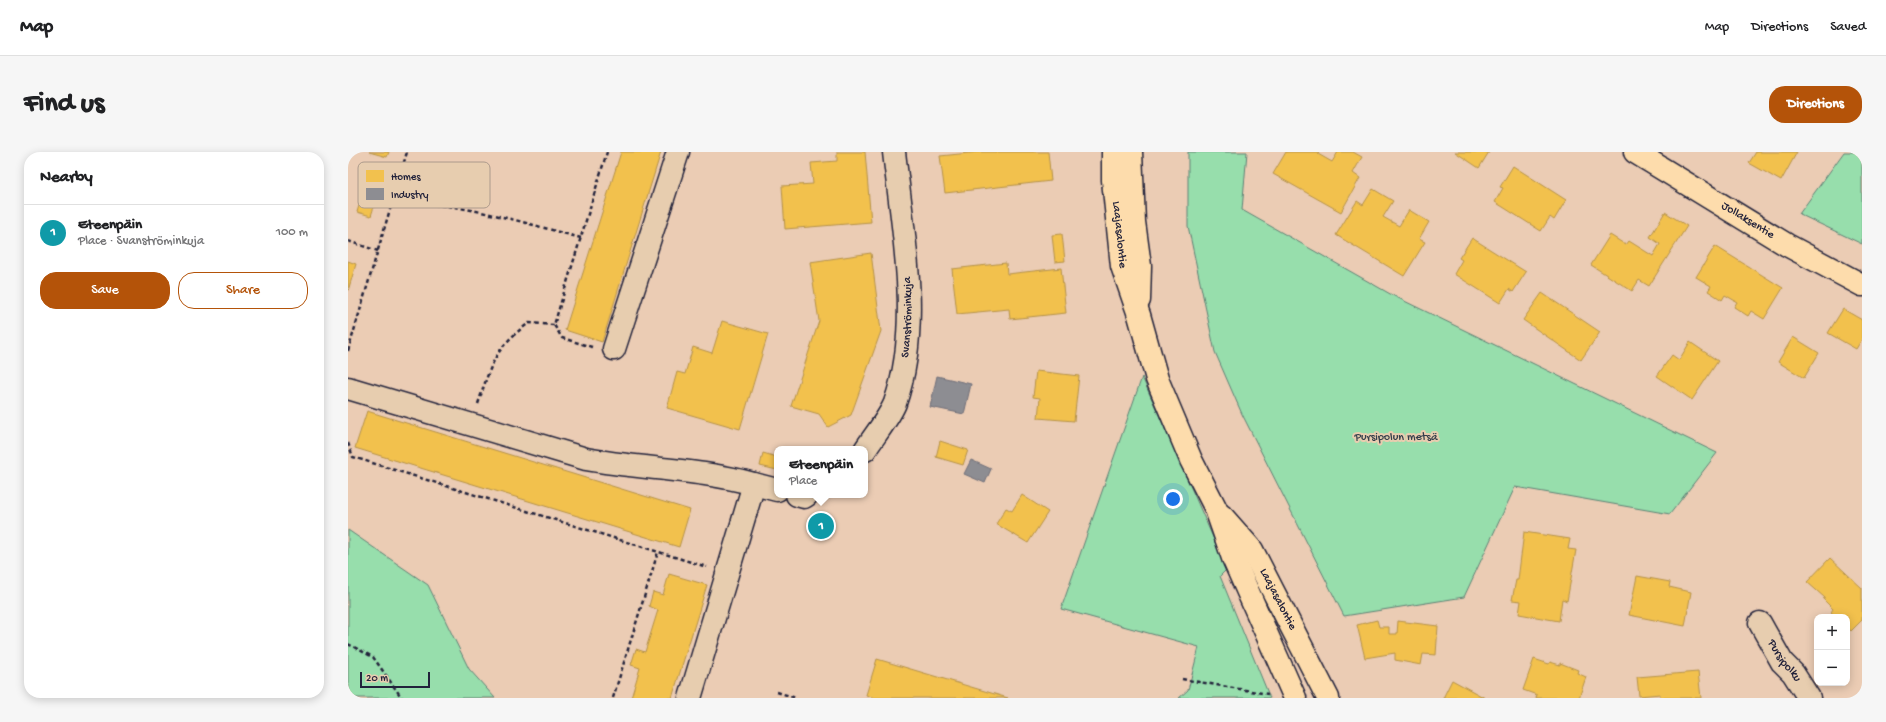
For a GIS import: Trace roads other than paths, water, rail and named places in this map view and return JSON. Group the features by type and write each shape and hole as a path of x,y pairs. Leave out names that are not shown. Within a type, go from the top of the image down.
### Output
{"main road":[{"name":"Laajasalontie","path":"1113,152 1114,195 1122,266 1139,315 1157,379 1191,460 1216,509 1233,558 1295,698"},
{"name":"Laajasalontie","path":"1131,152 1134,222 1140,266 1139,315"},
{"name":"Jollaksentie","path":"1635,152 1788,245 1862,285"},
{"name":"Laajasalontie","path":"1216,509 1252,550 1328,698"}],"street":[{"path":"616,345 678,152"},
{"name":"Svanströminkuja","path":"868,446 894,405 901,381 909,330 909,293 894,152"},
{"path":"348,388 586,459 616,465 724,476 774,489"},
{"path":"690,698 726,573 754,484"},
{"name":"Pursipolku","path":"1760,623 1782,662 1793,674 1809,698"}],"place":[{"name":"Eteenpäin","path":"821,526"}],"park label":[{"name":"Pursipolun metsä","path":"1396,438"}]}
